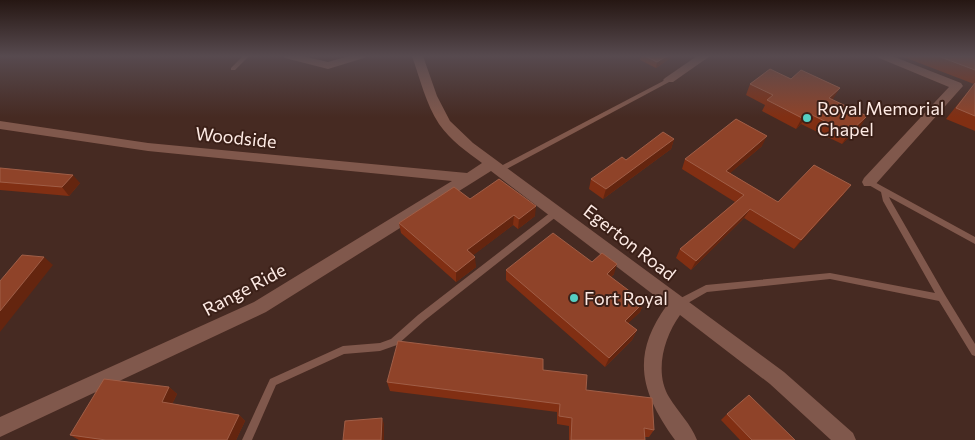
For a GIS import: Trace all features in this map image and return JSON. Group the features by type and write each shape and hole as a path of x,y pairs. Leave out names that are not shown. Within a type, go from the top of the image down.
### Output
{"street":[{"name":"Egerton Road","path":"425,77 431,96 445,123 468,146 558,211 777,378 846,440"},
{"path":"669,80 674,77"},
{"path":"869,182 957,86 934,77"},
{"name":"Woodside","path":"0,125 148,147 469,178"},
{"name":"Range Ride","path":"0,427 260,307 469,178 497,166"},
{"path":"678,304 665,324 653,354 656,391 687,440"}],"lane":[{"path":"497,166 669,80"},
{"path":"869,182 975,241"},
{"path":"884,190 886,201 975,352"},
{"path":"247,440 273,382 343,350 380,348 394,342 421,318 558,211"},
{"path":"678,304 706,289 830,276 942,298"}],"building":[{"path":"760,77 786,77 791,79 794,77 815,77 840,88 829,98 867,116 849,133 808,113 802,118 767,100 773,95 750,84"},
{"path":"975,83 975,116 956,108"},
{"path":"736,119 767,136 726,171 778,202 814,165 851,185 801,240 750,209 696,261 680,249 744,195 685,159"},
{"path":"663,132 674,139 606,189 591,179 622,157 626,160"},
{"path":"0,168 73,175 62,187 0,182"},
{"path":"499,179 536,206 519,219 514,215 467,250 475,257 456,272 399,223 454,187 470,199"},
{"name":"Fort Royal","path":"553,233 592,262 602,253 617,264 607,274 644,302 625,321 637,330 609,358 506,270"},
{"path":"22,255 44,257 0,311 0,281"},
{"path":"398,341 543,359 543,370 587,375 586,390 652,398 654,430 644,428 645,440 571,440 572,418 559,416 560,404 387,382"},
{"path":"104,379 169,387 162,402 239,415 227,440 106,440 70,435"},
{"path":"749,395 795,440 752,440 727,414"},
{"path":"382,418 381,440 343,440 345,421"}],"place":[{"name":"Royal Memorial Chapel","path":"807,118"},
{"name":"Fort Royal","path":"574,298"}]}
